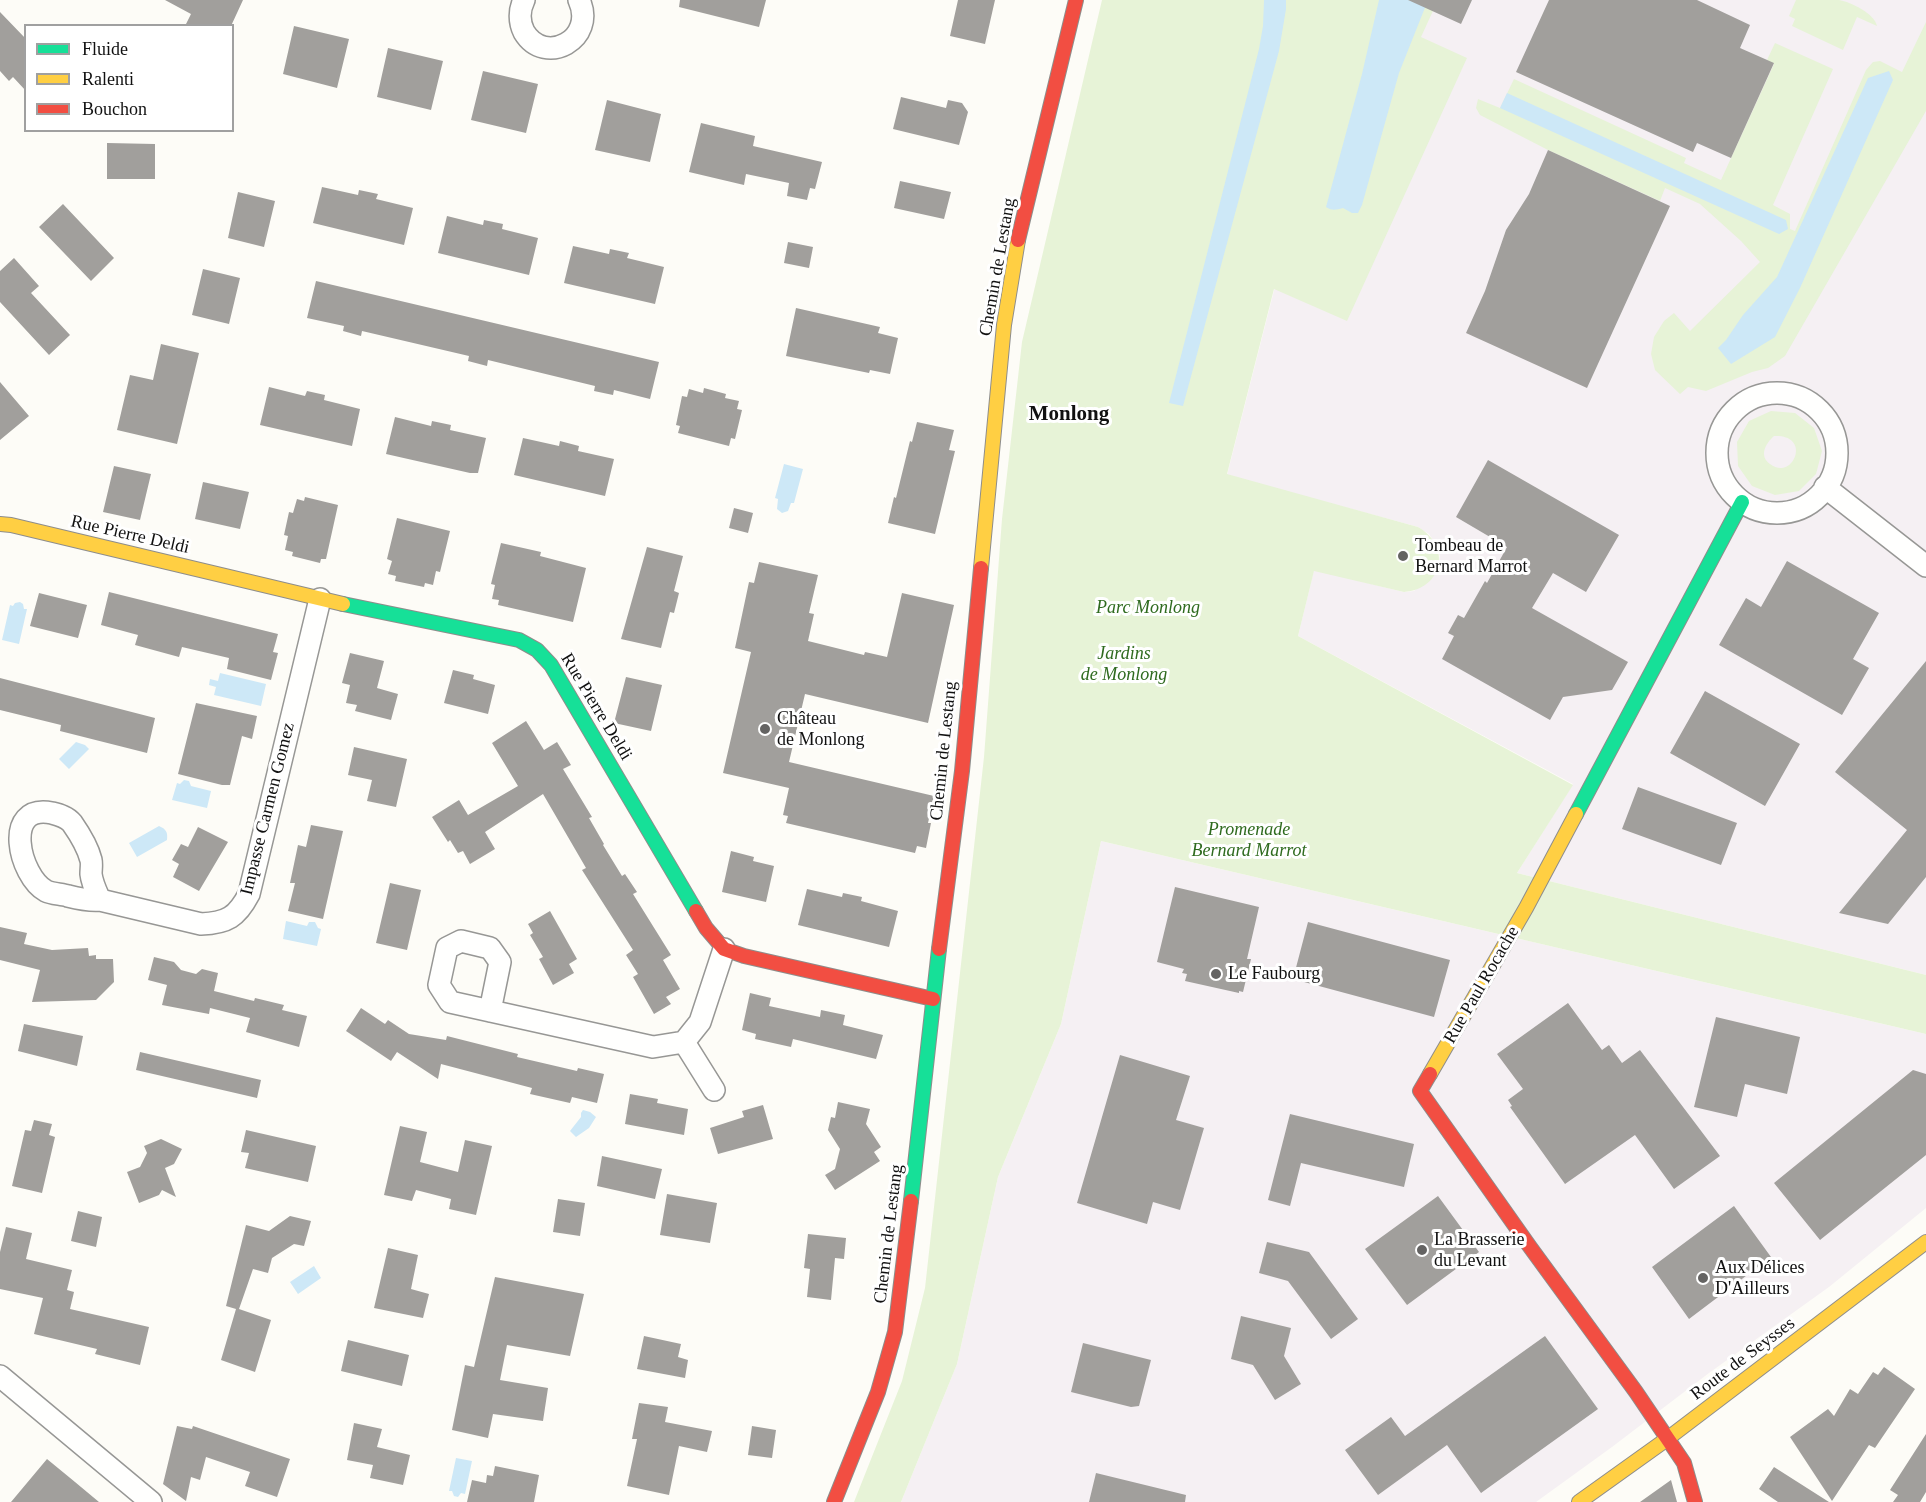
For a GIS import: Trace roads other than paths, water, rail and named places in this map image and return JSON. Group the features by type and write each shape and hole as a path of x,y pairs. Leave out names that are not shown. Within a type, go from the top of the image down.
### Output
{"street":[{"path":"524,0 520,16 521,27 527,36 535,43 556,48 567,44 581,28 584,18 579,0"},
{"name":"Chemin de Lestang","path":"834,1502 878,1392 895,1332 962,771 1004,324 1016,249 1076,0"},
{"path":"1773,392 1794,394 1813,404 1821,411 1833,429 1838,450 1835,470 1819,497 1802,508 1781,514 1761,512 1742,502 1732,495 1721,477 1716,456 1719,435 1728,417 1752,398 1773,392"},
{"path":"1826,487 1926,566"},
{"name":"Rue Paul Rocache","path":"1667,1439 1636,1392 1420,1091 1526,909 1742,502"},
{"name":"Rue Pierre Deldi","path":"0,524 320,599 519,640 532,646 544,655 706,928 724,949"},
{"name":"Impasse Carmen Gomez","path":"100,900 94,887 91,861 71,821 62,815 43,812 26,818 22,826 20,844 22,858 37,883 47,891 90,901 100,900 201,924 229,919 241,908 249,894 320,599"},
{"path":"490,1011 653,1047 684,1042 700,1022 724,949 744,956 933,999"},
{"path":"684,1042 714,1090"},
{"name":"Route de Seysses","path":"1579,1502 1667,1439 1926,1242"},
{"path":"0,1376 151,1502"},
{"path":"1667,1439 1684,1463 1695,1502"}],"water":[{"path":"1264,0 1286,0 1279,51 1183,406 1169,403 1259,49"},
{"path":"1379,0 1428,0 1399,73 1362,205 1358,213 1352,213 1343,208 1332,210 1326,207 1362,74"},
{"path":"1889,71 1893,80 1800,288 1775,337 1731,364 1718,348 1743,315 1777,277 1868,78"},
{"path":"1507,93 1786,220 1788,229 1779,234 1500,108"},
{"path":"784,464 803,469 794,503 791,503 788,511 782,513 777,509 778,499 775,498"},
{"path":"20,602 24,609 27,609 19,644 2,640 10,605 13,606"},
{"path":"220,673 266,684 261,706 214,695 216,687 209,685 210,679 218,681"},
{"path":"76,742 89,749 69,769 59,759"},
{"path":"184,780 189,781 191,786 211,791 207,808 172,800 177,783 180,784"},
{"path":"159,826 166,831 167,840 137,857 129,843"},
{"path":"286,921 307,926 309,922 315,922 321,929 317,946 283,939"},
{"path":"583,1110 596,1117 589,1128 576,1137 570,1131 581,1117"},
{"path":"314,1266 321,1278 298,1294 290,1282"},
{"path":"456,1458 472,1461 465,1494 461,1493 458,1497 449,1491"}],"place":[{"name":"Tombeau de Bernard Marrot","path":"1403,556"},
{"name":"Château de Monlong","path":"765,729"},
{"name":"Le Faubourg","path":"1216,974"},
{"name":"La Brasserie du Levant","path":"1422,1250"},
{"name":"Aux Délices D'Ailleurs","path":"1703,1278"}],"district":[{"name":"Monlong","path":"1069,415"}],"park label":[{"name":"Parc Monlong","path":"1148,608"},
{"name":"Jardins de Monlong","path":"1124,664"},
{"name":"Promenade Bernard Marrot","path":"1249,840"}]}
